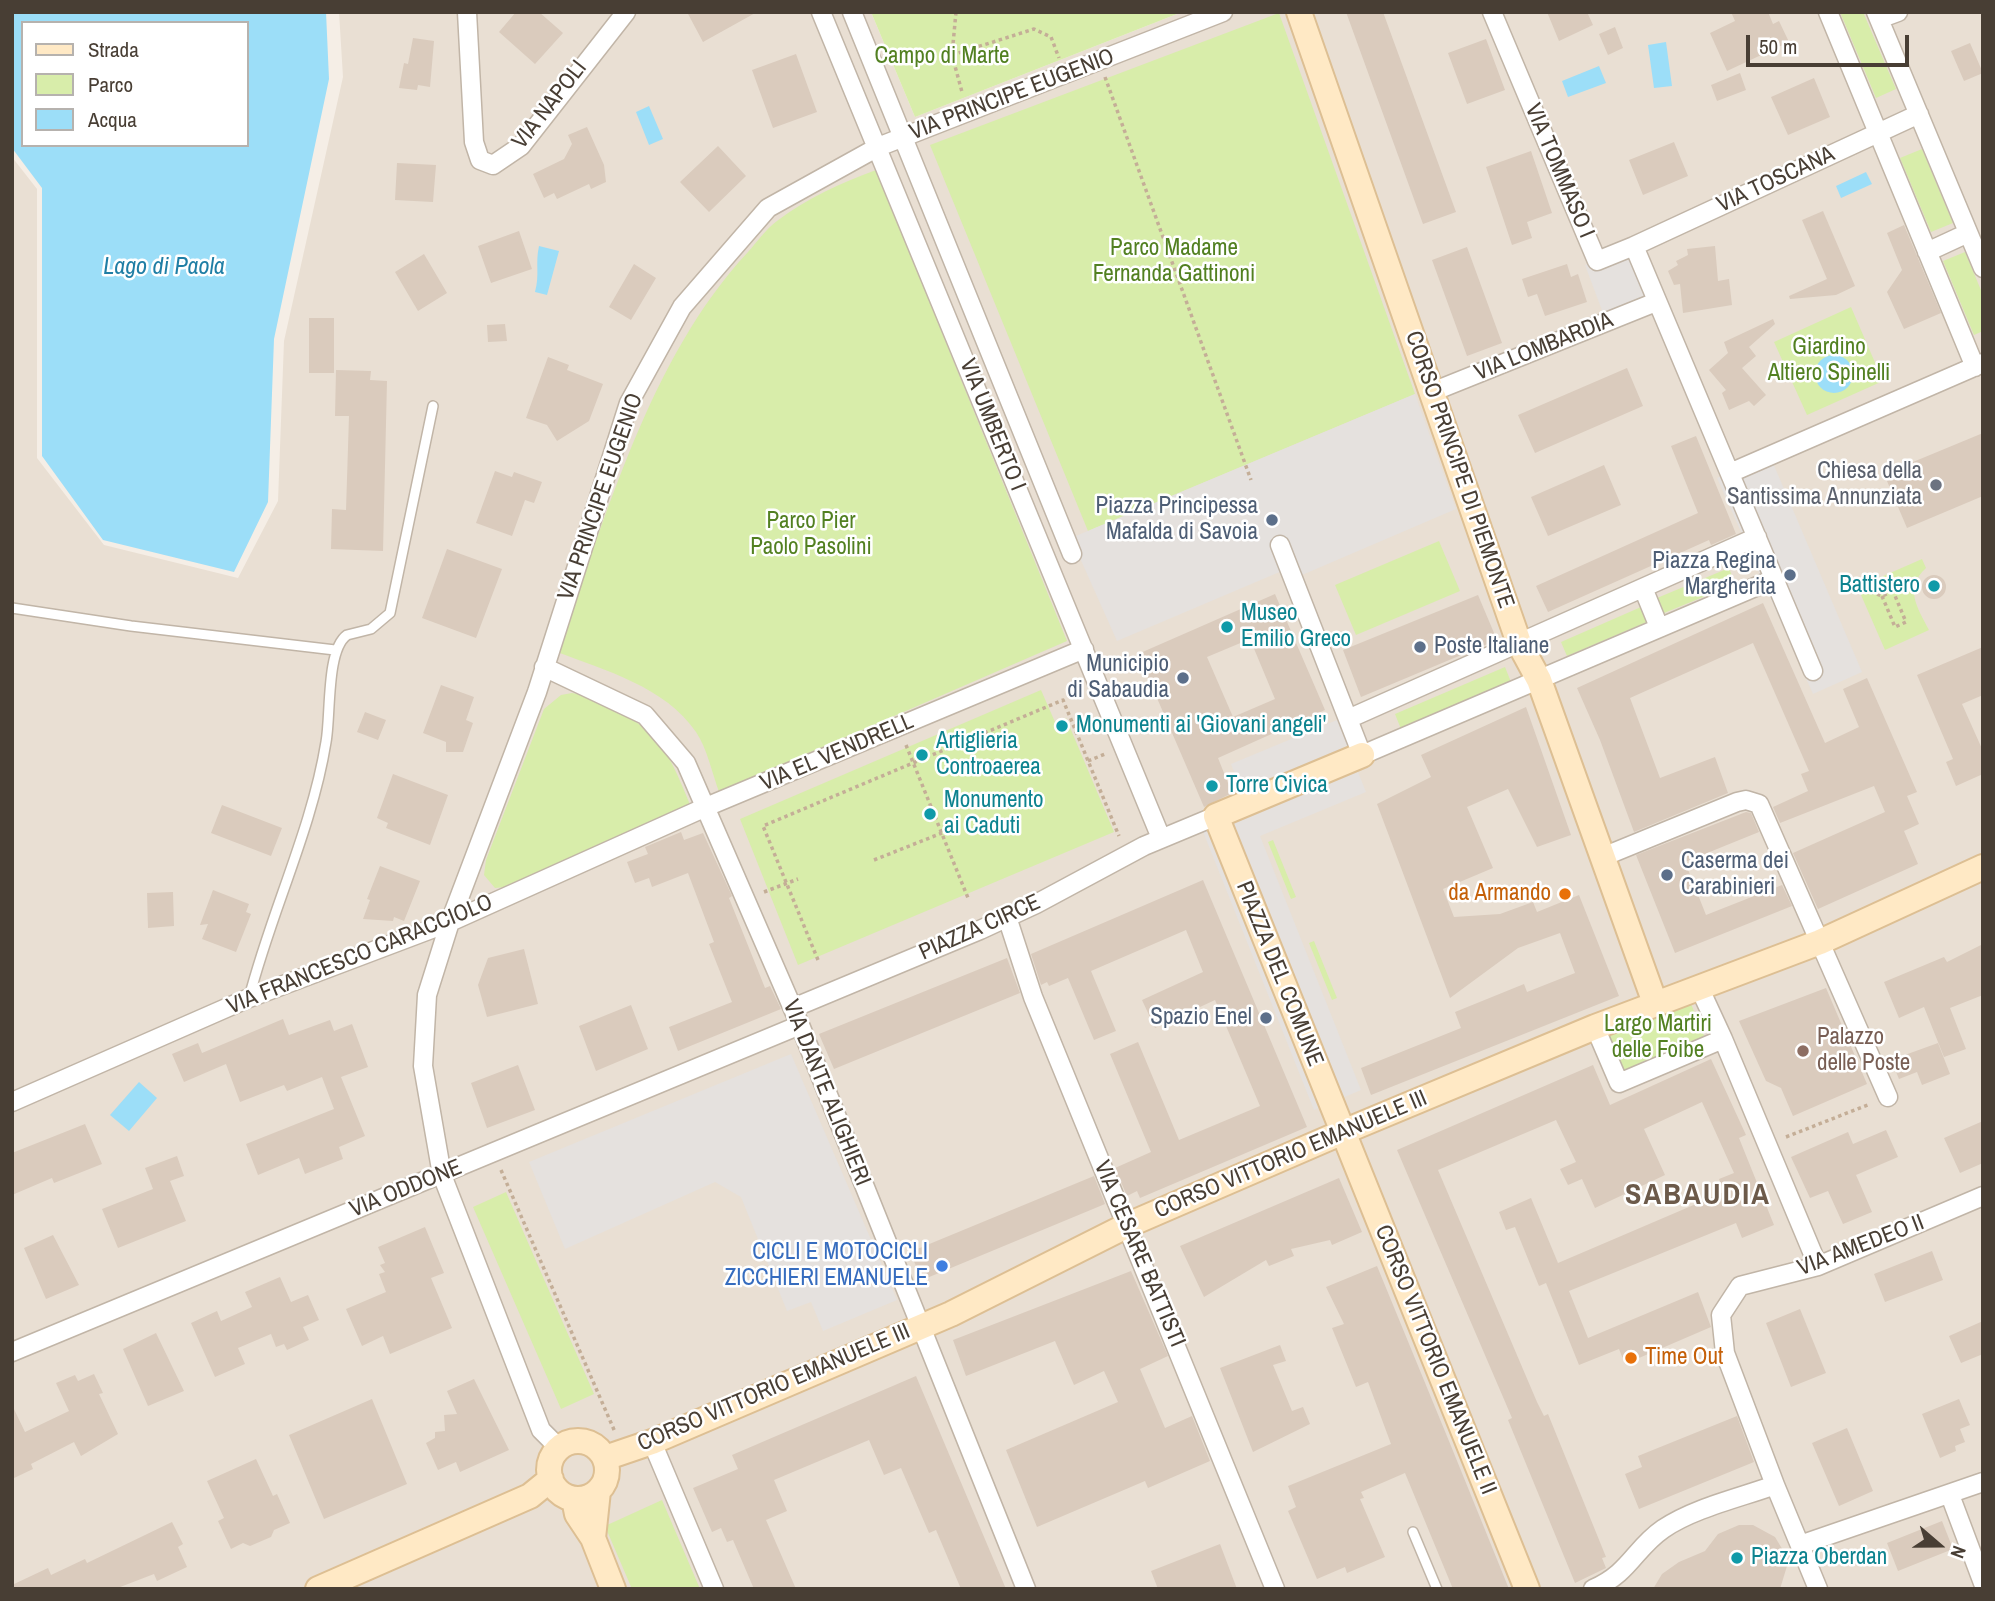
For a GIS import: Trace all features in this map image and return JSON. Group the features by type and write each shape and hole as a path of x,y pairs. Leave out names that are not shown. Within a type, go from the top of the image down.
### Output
{"street":[{"name":"VIA NAPOLI","path":"467,12 474,142 480,160 493,165 521,146 626,12"},
{"name":"VIA UMBERTO I","path":"821,12 1161,838"},
{"name":"VIA UMBERTO I","path":"852,12 1072,554"},
{"name":"VIA PRINCIPE EUGENIO","path":"559,1448 541,1430 442,1175 423,1066 428,995 450,922 544,667 629,403 681,307 768,208 878,147 1223,12"},
{"name":"CORSO PRINCIPE DI PIEMONTE","path":"1299,12 1519,643 1539,680 1605,856 1656,1003"},
{"name":"VIA TOMMASO I","path":"1492,12 1597,261 1634,246"},
{"path":"1730,473 1979,365 1927,252 1828,12"},
{"path":"1898,12 1878,16 1983,268"},
{"name":"VIA TOSCANA","path":"1634,246 1919,114"},
{"path":"1927,252 1968,233"},
{"path":"1634,246 1813,671"},
{"name":"VIA LOMBARDIA","path":"1432,392 1656,302"},
{"path":"1348,719 1757,537"},
{"path":"1280,545 1363,755"},
{"path":"1161,838 1363,755 1774,579"},
{"path":"1643,588 1658,627"},
{"name":"VIA EL VENDRELL","path":"706,807 1084,649"},
{"name":"VIA DANTE ALIGHIERI","path":"544,667 645,715 685,763 793,1007 1026,1589"},
{"path":"1605,856 1737,802 1753,801 1764,811 1888,1097"},
{"name":"VIA FRANCESCO CARACCIOLO","path":"12,1102 249,998 450,922 706,807"},
{"name":"PIAZZA DEL COMUNE","path":"1216,816 1343,1132"},
{"name":"PIAZZA CIRCE","path":"793,1007 1007,917 1161,838"},
{"name":"CORSO VITTORIO EMANUELE III","path":"614,1455 652,1442 951,1314 1128,1225 1343,1132 1595,1027 1820,942 1983,867"},
{"name":"VIA CESARE BATTISTI","path":"1007,917 1033,997 1275,1589"},
{"path":"1699,987 1769,1144 1818,1266"},
{"name":"VIA ODDONE","path":"12,1352 494,1155 800,1025"},
{"path":"1595,1027 1619,1083 1723,1039"},
{"name":"CORSO VITTORIO EMANUELE II","path":"1343,1132 1527,1589"},
{"name":"VIA AMEDEO II","path":"1818,1589 1774,1485 1725,1353 1721,1315 1740,1286 1818,1266 1983,1196"},
{"path":"593,1538 594,1508 598,1491 607,1476 614,1455 584,1442 567,1443 559,1448 551,1462 551,1479 559,1492 574,1499 590,1496 598,1491"},
{"path":"652,1442 714,1589"},
{"path":"318,1589 530,1496 551,1479"},
{"path":"1800,1545 1983,1482"},
{"path":"1593,1589 1623,1572 1650,1540 1671,1524 1774,1485"},
{"path":"1950,1495 1983,1583"},
{"path":"574,1499 577,1514 593,1538 613,1589"}],"lane":[{"path":"249,998 263,944 319,779 328,729 335,650 346,635 371,629 390,613 433,406"},
{"path":"12,608 131,626 335,650"},
{"path":"1413,1532 1437,1589"}],"path":[{"path":"957,12 952,55 968,113"},
{"path":"952,55 1034,29 1051,37 1065,74"},
{"path":"1099,61 1251,480"},
{"path":"1864,589 1882,596 1914,582"},
{"path":"1882,596 1895,627 1906,622 1893,591"},
{"path":"818,960 763,826 1063,700 1119,836"},
{"path":"906,743 968,898"},
{"path":"1088,761 1115,750"},
{"path":"874,860 942,833"},
{"path":"762,893 798,879"},
{"path":"1769,1144 1888,1097"},
{"path":"494,1155 614,1455"}],"shaded area":[{"path":"339,12 871,12 915,117 1182,12 1983,12 1983,1589 12,1589 12,157 37,189 37,458 104,545 238,578 278,501 284,341 343,77"},
{"path":"1630,248 1650,304 1606,321 1585,265"},
{"name":"Piazza Principessa Mafalda di Savoia","path":"1415,394 1456,509 1302,575 1296,565 1117,641 1071,538"},
{"name":"Piazza Regina Margherita","path":"1770,456 1862,672 1813,694 1717,478"},
{"path":"1337,720 1366,792 1260,836 1361,1090 1314,1110 1198,819 1245,800 1231,764"},
{"path":"791,1054 897,1300 823,1331 811,1302 787,1311 741,1197 715,1182 565,1249 529,1162"}],"green space":[{"name":"Campo di Marte","path":"871,12 1182,12 915,117"},
{"path":"1840,12 1863,12 1896,89 1876,98"},
{"name":"Parco Madame Fernanda Gattinoni","path":"1279,13 1415,394 1088,531 930,145"},
{"path":"1922,149 1953,223 1931,232 1900,158"},
{"name":"Parco Pier Paolo Pasolini","path":"876,170 1067,641 719,792 700,738 683,716 668,703 614,673 557,652 634,442 683,340 713,294 777,221 825,192"},
{"path":"1965,252 1983,295 1983,331 1974,335 1943,261"},
{"name":"Giardino Altiero Spinelli","path":"1851,307 1883,381 1807,415 1774,342"},
{"path":"1439,541 1460,591 1356,635 1335,585"},
{"path":"1922,559 1926,568 1919,575 1914,590 1920,613 1929,630 1885,650 1861,595 1865,584"},
{"path":"1729,568 1735,584 1664,613 1657,598"},
{"path":"1641,607 1647,622 1567,656 1561,642"},
{"path":"1505,667 1511,682 1401,729 1395,714"},
{"path":"1041,690 1055,722 1066,718 1114,832 798,965 740,819"},
{"path":"572,693 593,699 630,718 655,738 671,762 692,809 505,887 495,888 484,875 486,860 544,709 561,695"},
{"path":"1273,840 1296,897 1291,899 1268,842"},
{"path":"1314,941 1337,998 1332,1000 1309,943"},
{"name":"Largo Martiri delle Foibe","path":"1689,999 1707,1043 1627,1078 1608,1034"},
{"path":"506,1192 594,1394 561,1409 473,1207"},
{"path":"662,1500 700,1589 632,1589 605,1526"}],"water":[{"name":"Lago di Paola","path":"12,12 326,12 329,79 274,339 268,502 234,572 103,540 42,456 42,188 12,148"},
{"path":"1666,42 1672,86 1654,88 1648,45"},
{"path":"1599,66 1606,83 1568,97 1562,81"},
{"path":"649,106 663,139 649,145 636,112"},
{"path":"1866,172 1872,184 1841,198 1836,186"},
{"path":"539,246 559,251 547,295 535,292"},
{"path":"1834,355 1848,360 1853,374 1848,388 1834,393 1820,388 1815,374 1820,360"},
{"path":"139,1082 157,1098 129,1131 110,1115"}],"building":[{"path":"516,12 539,12 563,33 535,64 499,32"},
{"path":"687,12 757,12 703,42"},
{"path":"1346,12 1383,12 1456,212 1423,224"},
{"path":"1547,12 1587,12 1593,25 1559,41"},
{"path":"1731,12 1768,12 1773,24 1779,21 1789,42 1727,71 1710,33 1735,21"},
{"path":"1615,27 1623,48 1608,55 1599,34"},
{"path":"413,38 434,41 430,87 418,85 417,90 399,88 404,63 408,64"},
{"path":"1486,39 1505,90 1467,104 1448,53"},
{"path":"1970,43 1983,73 1964,81 1951,51"},
{"path":"796,54 817,112 773,128 752,70"},
{"path":"1740,73 1746,90 1717,101 1711,85"},
{"path":"1814,78 1830,117 1788,135 1771,97"},
{"path":"587,127 604,165 606,182 591,189 589,184 557,199 554,193 544,198 533,174 564,159 572,144 568,135"},
{"path":"1674,142 1688,176 1643,195 1629,160"},
{"path":"718,146 746,176 709,212 680,182"},
{"path":"1531,151 1552,213 1527,222 1532,238 1512,245 1486,167"},
{"path":"397,163 436,165 433,202 395,200"},
{"path":"1823,211 1855,286 1836,295 1790,299 1789,296 1827,279 1802,220"},
{"path":"1904,225 1941,313 1904,329 1887,292 1902,270 1887,233"},
{"path":"519,231 532,269 491,283 478,246"},
{"path":"1715,246 1718,281 1729,279 1732,305 1683,313 1680,284 1674,285 1668,271 1678,265 1676,261 1688,255 1687,249"},
{"path":"1467,247 1502,343 1467,356 1432,260"},
{"path":"424,254 447,293 418,311 395,272"},
{"path":"634,264 656,278 631,320 609,307"},
{"path":"1567,264 1571,277 1578,274 1587,302 1545,316 1537,294 1528,297 1522,279"},
{"path":"309,318 334,318 334,373 309,373"},
{"path":"1773,319 1775,324 1749,347 1756,356 1742,368 1766,395 1754,406 1749,401 1729,410 1722,393 1726,390 1709,370 1728,353 1724,342"},
{"path":"505,324 507,341 488,342 487,325"},
{"path":"548,357 569,365 567,370 603,384 589,421 557,441 547,425 526,418"},
{"path":"1627,368 1643,406 1535,453 1518,415"},
{"path":"336,370 371,371 370,380 387,381 383,551 331,549 332,509 346,510 349,416 335,416"},
{"name":"Chiesa della Santissima Annunziata","path":"1983,433 1983,496 1907,528 1884,474"},
{"path":"1696,436 1736,534 1711,545 1709,540 1548,612 1536,586 1698,513 1671,446"},
{"path":"1604,465 1621,505 1548,536 1531,497"},
{"path":"495,471 512,477 514,472 542,482 534,503 525,500 512,536 476,523"},
{"path":"447,549 502,569 476,638 422,618"},
{"name":"Battistero","path":"1934,575 1943,578 1946,587 1943,596 1934,599 1925,596 1922,587 1925,578"},
{"name":"Municipio di Sabaudia","path":"1275,594 1325,710 1218,758 1232,793 1204,807 1138,654","holes":["1250,639 1275,699 1233,717 1207,657"]},
{"name":"Poste Italiane","path":"1478,595 1497,640 1361,697 1343,650"},
{"path":"1763,603 1825,743 1859,727 1843,689 1867,678 1917,792 1907,796 1919,824 1904,831 1918,864 1818,909 1793,853 1885,812 1874,786 1780,823 1773,807 1808,791 1801,774 1809,771 1753,643 1630,698 1660,778 1715,757 1728,793 1634,832 1600,740 1577,688"},
{"path":"1983,647 1983,695 1962,704 1983,751 1983,774 1956,786 1946,762 1953,759 1917,675"},
{"path":"441,685 474,697 466,720 473,723 463,752 446,752 446,742 423,733"},
{"path":"1526,707 1571,835 1537,847 1508,789 1467,807 1493,868 1443,889 1454,917 1500,914 1533,902 1537,912 1579,895 1619,996 1371,1095 1361,1068 1461,1028 1455,1012 1524,984 1527,992 1575,973 1560,933 1518,948 1450,998 1377,804 1431,777 1421,755"},
{"path":"365,712 386,720 378,740 357,732"},
{"path":"393,774 448,795 430,845 386,828 388,823 377,818"},
{"path":"222,805 282,828 271,856 211,833"},
{"name":"Caserma dei Carabinieri","path":"1746,812 1751,813 1759,832 1685,862 1706,915 1782,885 1792,906 1675,953 1636,855"},
{"path":"681,832 684,840 703,833 732,896 729,898 765,988 770,986 781,1009 678,1051 669,1027 732,1002 709,944 714,942 688,873 652,887 649,878 635,883 627,862 648,854 645,847"},
{"path":"380,866 420,881 404,921 394,917 393,921 363,919 370,900 367,899"},
{"path":"1203,880 1307,1127 1140,1198 1137,1191 1127,1196 1115,1168 1151,1152 1110,1054 1138,1042 1179,1140 1260,1106 1215,1000 1155,1028 1142,1000 1203,972 1186,930 1091,971 1116,1031 1094,1040 1068,978 1049,986 1047,982 1041,985 1031,954"},
{"path":"213,890 249,904 246,912 251,914 236,952 202,939 208,924 200,925"},
{"path":"173,892 174,926 148,928 147,893"},
{"path":"1983,944 1983,995 1950,1008 1966,1049 1944,1057 1924,1007 1899,1018 1884,982 1944,957 1947,962"},
{"path":"524,949 538,1004 487,1017 478,985 488,958"},
{"path":"1007,958 1020,993 834,1069 819,1034"},
{"name":"Palazzo delle Poste","path":"1826,988 1867,1084 1793,1116 1781,1088 1766,1081 1739,1021"},
{"path":"631,1005 648,1049 596,1071 579,1026"},
{"path":"283,1019 289,1035 330,1020 334,1031 352,1024 368,1067 341,1077 365,1136 339,1147 343,1159 305,1174 299,1158 258,1175 246,1144 334,1109 322,1077 287,1091 284,1085 240,1102 226,1064 184,1082 172,1054 198,1043 202,1053"},
{"path":"1938,1043 1950,1074 1922,1085 1917,1072 1899,1079 1891,1060"},
{"path":"1711,1059 1746,1135 1739,1138 1774,1225 1742,1238 1736,1223 1569,1291 1588,1338 1698,1292 1711,1327 1625,1364 1619,1349 1579,1365 1546,1283 1539,1286 1515,1227 1506,1230 1499,1212 1531,1198 1558,1263 1724,1192 1719,1179 1734,1173 1702,1102 1644,1129 1665,1175 1595,1208 1582,1179 1568,1185 1560,1169 1576,1162 1556,1120 1438,1170 1537,1402 1544,1416 1548,1414 1606,1557 1602,1558 1606,1568 1575,1583 1508,1420 1512,1418 1397,1150 1593,1065 1610,1105"},
{"path":"518,1065 535,1110 487,1128 471,1083"},
{"path":"1983,1121 1983,1163 1960,1173 1944,1138"},
{"path":"85,1124 102,1164 54,1183 52,1178 12,1195 12,1153"},
{"path":"1886,1130 1898,1157 1856,1175 1872,1212 1843,1224 1828,1191 1810,1198 1791,1157 1848,1132 1853,1144"},
{"path":"177,1156 184,1176 170,1181 186,1221 118,1248 102,1209 153,1189 145,1168"},
{"path":"1094,1176 1105,1204 922,1280 910,1252"},
{"path":"1339,1178 1362,1232 1332,1245 1330,1240 1291,1249 1294,1256 1269,1266 1266,1260 1204,1297 1180,1246"},
{"path":"425,1227 444,1273 431,1278 452,1328 390,1354 383,1336 362,1346 346,1309 386,1292 379,1274 385,1272 380,1265 385,1263 378,1247"},
{"path":"53,1235 79,1285 46,1299 24,1248"},
{"path":"1932,1251 1943,1280 1885,1302 1874,1274"},
{"path":"1377,1266 1509,1589 1453,1589 1405,1473 1361,1492 1364,1498 1360,1499 1385,1557 1347,1573 1345,1567 1317,1579 1288,1511 1296,1507 1288,1486 1391,1444 1368,1382 1356,1387 1332,1328 1344,1324 1326,1287"},
{"path":"1131,1271 1168,1356 1140,1369 1165,1428 1192,1416 1210,1461 1148,1488 1145,1481 1037,1527 1006,1450 1118,1402 1104,1371 1074,1385 1055,1341 966,1376 953,1340"},
{"path":"280,1277 291,1302 308,1295 319,1320 303,1327 309,1340 287,1350 284,1344 276,1347 271,1334 238,1348 245,1364 215,1377 191,1323 217,1311 221,1321 252,1307 245,1292"},
{"path":"1800,1309 1826,1373 1791,1387 1766,1323"},
{"path":"1983,1321 1983,1354 1961,1363 1949,1336"},
{"path":"156,1333 184,1391 148,1406 123,1349"},
{"path":"1280,1345 1286,1361 1273,1365 1292,1411 1303,1407 1310,1424 1253,1452 1220,1368"},
{"path":"94,1374 103,1393 99,1394 118,1434 81,1456 74,1442 31,1464 33,1469 12,1479 12,1405 25,1432 69,1411 56,1383 75,1375 78,1381"},
{"path":"916,1376 1006,1589 961,1589 936,1530 929,1533 901,1468 884,1475 869,1440 774,1480 787,1511 766,1520 796,1589 754,1589 733,1540 727,1542 721,1528 712,1532 693,1488 738,1469 732,1455"},
{"path":"474,1379 509,1450 460,1472 456,1462 438,1470 426,1443 435,1438 435,1432 445,1431 444,1415 457,1414 447,1391"},
{"path":"372,1399 407,1484 324,1519 289,1435"},
{"path":"1959,1399 1970,1425 1960,1429 1965,1442 1955,1446 1956,1451 1940,1458 1922,1414"},
{"path":"1737,1416 1754,1462 1639,1509 1625,1474 1642,1467 1638,1456"},
{"path":"1847,1428 1873,1491 1839,1506 1812,1443"},
{"path":"256,1459 273,1496 277,1494 290,1523 274,1530 271,1537 250,1546 243,1543 231,1549 218,1521 224,1518 207,1481"},
{"path":"1942,1521 1953,1549 1898,1571 1887,1543"},
{"path":"172,1522 183,1544 178,1547 187,1567 157,1581 154,1574 115,1589 12,1589 12,1585 48,1568 51,1575 85,1559 87,1563"},
{"name":"Piazza Oberdan","path":"1739,1525 1753,1525 1775,1537 1784,1552 1787,1566 1780,1589 1653,1589 1662,1574 1679,1562 1705,1551 1718,1534"},
{"path":"1220,1544 1237,1589 1158,1589 1151,1571"}],"place":[{"name":"Chiesa della Santissima Annunziata","path":"1936,485"},
{"name":"Piazza Principessa Mafalda di Savoia","path":"1272,520"},
{"name":"Piazza Regina Margherita","path":"1790,575"},
{"name":"Battistero","path":"1934,586"},
{"name":"Museo Emilio Greco","path":"1227,627"},
{"name":"Poste Italiane","path":"1420,647"},
{"name":"Municipio di Sabaudia","path":"1183,678"},
{"name":"Monumenti ai 'Giovani angeli'","path":"1062,726"},
{"name":"Artiglieria Controaerea","path":"922,755"},
{"name":"Torre Civica","path":"1212,786"},
{"name":"Monumento ai Caduti","path":"930,814"},
{"name":"Caserma dei Carabinieri","path":"1667,875"},
{"name":"da Armando","path":"1565,894"},
{"name":"Spazio Enel","path":"1266,1018"},
{"name":"Palazzo delle Poste","path":"1803,1051"},
{"name":"CICLI E MOTOCICLI ZICCHIERI EMANUELE","path":"942,1266"},
{"name":"Time Out","path":"1631,1358"},
{"name":"Piazza Oberdan","path":"1737,1558"}],"district":[{"name":"SABAUDIA","path":"1698,1196"}]}
